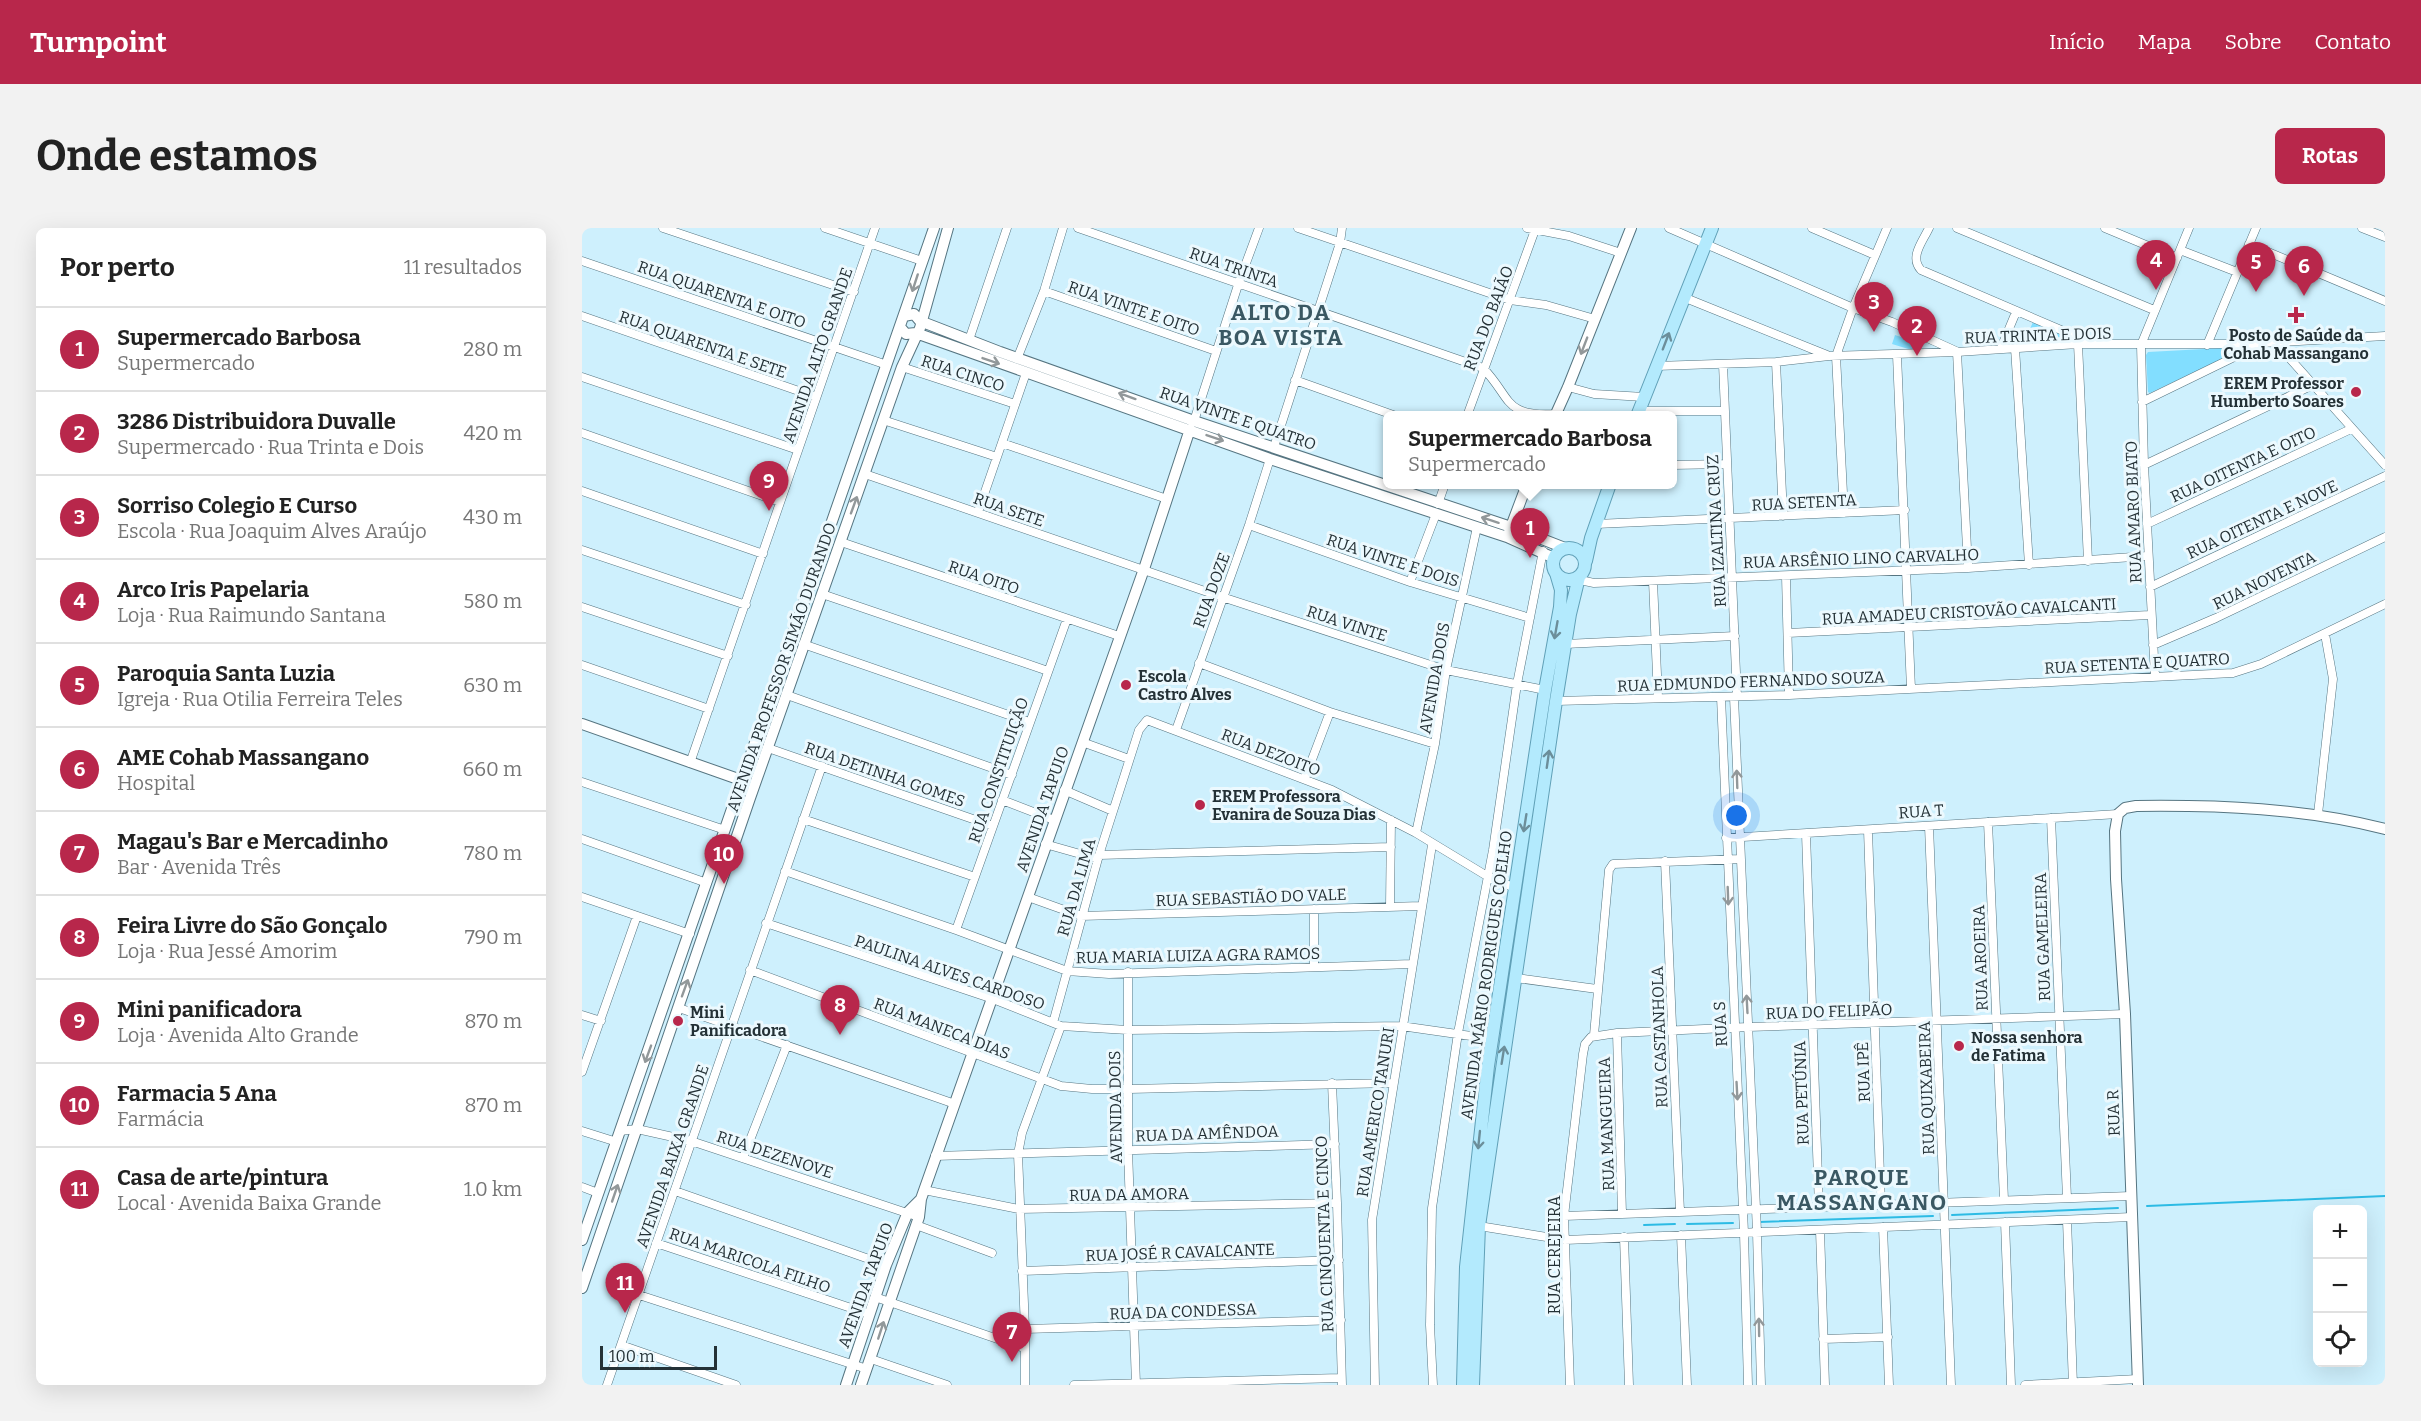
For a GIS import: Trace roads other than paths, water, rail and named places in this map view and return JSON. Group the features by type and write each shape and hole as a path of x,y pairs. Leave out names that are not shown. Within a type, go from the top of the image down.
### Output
{"main road":[{"path":"1639,411 1712,228"},
{"path":"1586,561 1576,549 1565,548 1548,554 1556,573 1566,580 1578,579 1584,571 1586,561 1586,552 1608,489"},
{"name":"AVENIDA MÁRIO RODRIGUES COELHO","path":"1463,1385 1466,1267 1492,1039 1561,598 1556,573"},
{"name":"AVENIDA MÁRIO RODRIGUES COELHO","path":"1473,1385 1479,1226 1556,700 1578,579"}],"street":[{"path":"663,228 854,292"},
{"path":"825,228 922,261 931,266 932,280"},
{"name":"AVENIDA ALTO GRANDE","path":"690,763 875,228"},
{"name":"AVENIDA PROFESSOR SIMÃO DURANDO","path":"582,1240 887,365 900,327 900,320 904,315 934,228"},
{"name":"AVENIDA PROFESSOR SIMÃO DURANDO","path":"582,1288 803,644 866,474 902,367 920,328 920,321 948,228"},
{"path":"969,340 1007,228"},
{"path":"1017,358 1044,291 1063,228"},
{"name":"RUA TRINTA","path":"1078,228 1483,368"},
{"name":"AVENIDA TAPUIO","path":"861,1385 917,1221 922,1194 935,1156 993,999 1045,844 1144,569 1259,228"},
{"path":"1299,228 1510,300 1546,305 1595,319"},
{"path":"1274,447 1340,243 1342,228"},
{"path":"1527,228 1535,231 1559,231 1621,253"},
{"path":"1557,411 1631,228"},
{"path":"1669,228 1853,308 1892,322 1957,352 1968,568"},
{"path":"1812,228 1875,255"},
{"path":"1844,513 1832,356 1887,228"},
{"path":"1929,228 1915,256 1918,268 2097,345"},
{"path":"1957,228 2154,310"},
{"path":"2105,228 2237,272"},
{"name":"RUA AMARO BIATO","path":"2155,677 2144,465 2142,345 2154,310 2189,228"},
{"path":"2207,345 2256,228"},
{"path":"2362,228 2385,237"},
{"name":"RUA DO BAIÃO","path":"1469,411 1535,231"},
{"path":"2249,244 2385,301"},
{"name":"RUA QUARENTA E OITO","path":"582,261 887,365"},
{"name":"RUA VINTE E OITO","path":"1044,291 1216,351"},
{"path":"1683,297 1832,356"},
{"path":"2001,348 2016,312"},
{"name":"RUA VINTE E QUATRO","path":"904,315 914,314 920,321 1177,419 1270,459 1565,548"},
{"name":"RUA QUARENTA E SETE","path":"582,316 816,397"},
{"name":"RUA VINTE E QUATRO","path":"900,327 906,334 916,333 1026,373 1177,419"},
{"path":"953,348 957,336"},
{"name":"RUA TRINTA E DOIS","path":"1656,366 1776,362 1832,356 1898,355 2078,344 2207,345 2385,336"},
{"path":"2142,402 2262,343"},
{"path":"2276,343 2385,465"},
{"path":"2078,344 2088,561"},
{"path":"2015,348 2029,565"},
{"path":"1898,355 1911,689"},
{"path":"1776,362 1783,516"},
{"name":"RUA IZALTINA CRUZ","path":"1723,364 1735,636 1740,838"},
{"name":"RUA CINCO","path":"902,367 1015,404"},
{"path":"1483,368 1510,405 1527,411"},
{"path":"978,512 1026,373"},
{"path":"582,377 798,450"},
{"path":"1295,380 1383,411"},
{"path":"2144,465 2313,385"},
{"path":"1568,387 1594,394 1644,397"},
{"path":"1677,412 1725,411"},
{"path":"884,420 996,457"},
{"name":"RUA VINTE E QUATRO","path":"1192,425 1274,447 1383,488"},
{"name":"RUA OITENTA E OITO","path":"2147,524 2351,429"},
{"path":"582,433 780,502"},
{"path":"1002,443 1167,499"},
{"name":"RUA DOZE","path":"1176,730 1270,459"},
{"path":"1677,465 1727,464"},
{"name":"RUA SETE","path":"866,474 1144,569"},
{"name":"RUA OITENTA E NOVE","path":"2150,587 2385,476"},
{"name":"RUA VINTE E QUATRO","path":"1384,489 1477,527 1509,532 1548,554"},
{"path":"1410,582 1443,489"},
{"path":"1509,532 1525,489"},
{"path":"582,491 764,554"},
{"name":"RUA SETENTA","path":"1596,524 1905,510"},
{"name":"RUA VINTE E DOIS","path":"1249,525 1410,582 1530,618"},
{"name":"AVENIDA DOIS","path":"1416,833 1435,744 1446,670 1477,527"},
{"name":"RUA NOVENTA","path":"2153,645 2216,618 2385,537"},
{"name":"RUA OITO","path":"841,542 1119,636"},
{"path":"582,550 746,605"},
{"path":"1433,1385 1432,1208 1458,1033 1487,876 1517,684 1530,618 1548,554"},
{"name":"RUA ARSÊNIO LINO CARVALHO","path":"1578,579 1594,583 1731,576 1786,576 2029,565 2148,556"},
{"name":"RUA VINTE","path":"1144,569 1222,597 1446,670 1545,690"},
{"path":"1786,576 1789,695"},
{"path":"1653,581 1658,698"},
{"path":"822,594 1048,671"},
{"name":"RUA SETENTA E QUATRO","path":"1947,687 2245,671 2385,604"},
{"path":"582,607 728,656"},
{"name":"RUA AMADEU CRISTOVÃO CAVALCANTI","path":"1788,633 2151,615"},
{"name":"RUA CONSTITUIÇÃO","path":"956,930 1067,619"},
{"path":"2318,814 2333,679 2325,634"},
{"path":"1565,645 1735,636"},
{"path":"803,644 1029,722"},
{"path":"1199,663 1330,712 1435,744"},
{"path":"582,665 710,709"},
{"name":"RUA EDMUNDO FERNANDO SOUZA","path":"1556,700 1735,697 1947,687"},
{"path":"787,695 1011,775"},
{"name":"RUA S","path":"1721,697 1733,1028 1744,1233 1748,1385"},
{"path":"1305,778 1330,712"},
{"name":"RUA DEZOITO","path":"1129,759 1144,722 1151,720 1305,778 1416,833 1487,876 1515,888"},
{"path":"582,724 741,780 750,798"},
{"path":"1082,742 1129,759"},
{"name":"RUA DETINHA GOMES","path":"768,748 993,826"},
{"name":"RUA DA LIMA","path":"1025,1385 1018,1154 1022,1133 1042,1080 1057,1025 1067,971 1098,857 1129,759"},
{"name":"AVENIDA BAIXA GRANDE","path":"607,1385 822,766"},
{"path":"582,782 725,830"},
{"path":"1064,790 1113,811"},
{"path":"1002,800 1054,820"},
{"name":"RUA T","path":"1726,838 2118,814 2129,807 2161,806 2318,814 2385,829"},
{"name":"RUA R","path":"2118,814 2115,841 2125,1014 2138,1382"},
{"name":"RUA GAMELEIRA","path":"2051,818 2067,1198"},
{"path":"803,819 975,877"},
{"path":"1390,907 1391,820"},
{"name":"RUA AROEIRA","path":"1988,822 2004,1200"},
{"name":"RUA QUIXABEIRA","path":"1929,826 1951,1385"},
{"name":"RUA IPÊ","path":"1868,830 1881,1205"},
{"name":"RUA PETÚNIA","path":"1806,834 1819,1207"},
{"name":"RUA S","path":"1740,838 1757,1232 1761,1385"},
{"path":"582,839 707,883"},
{"path":"1045,844 1098,857 1391,847"},
{"name":"RUA AMERICO TANURI","path":"1375,1385 1371,1230 1401,1026 1432,844"},
{"path":"717,854 730,859"},
{"path":"1516,978 1597,989 1610,870 1613,864 1740,859"},
{"name":"RUA CASTANHOLA","path":"1665,861 1680,1212"},
{"name":"RUA MARIA LUIZA AGRA RAMOS","path":"785,871 1067,971 1095,974 1412,964"},
{"path":"582,897 690,934"},
{"path":"1028,897 1082,916"},
{"name":"RUA SEBASTIÃO DO VALE","path":"1082,916 1421,906"},
{"path":"1314,909 1314,966"},
{"path":"582,1072 637,916"},
{"name":"PAULINA ALVES CARDOSO","path":"766,923 993,999 1057,1025 1128,1030 1401,1026 1492,1039"},
{"name":"RUA MANECA DIAS","path":"750,970 1042,1080 1080,1088 1393,1083"},
{"name":"AVENIDA DOIS","path":"1128,972 1128,1149 1136,1384"},
{"name":"RUA MANGUEIRA","path":"1594,1035 1597,989"},
{"path":"679,1008 955,1104"},
{"name":"RUA DO FELIPÃO","path":"1594,1035 1748,1027 2125,1014"},
{"path":"582,1015 601,1021"},
{"path":"660,1020 672,1025"},
{"name":"RUA MANGUEIRA","path":"1617,1033 1622,1214"},
{"name":"RUA CEREJEIRA","path":"1570,1385 1564,1216 1583,1054 1587,1040 1594,1035"},
{"path":"743,1158 787,1045"},
{"name":"RUA CINQUENTA E CINCO","path":"1332,1083 1341,1320 1341,1382"},
{"name":"RUA DEZENOVE","path":"618,1136 637,1128 692,1141 908,1212 917,1221 992,1253"},
{"path":"582,1131 618,1136"},
{"name":"RUA DA AMÊNDOA","path":"935,1156 1335,1143"},
{"path":"582,1187 598,1193"},
{"path":"675,1191 886,1265"},
{"name":"AVENIDA TAPUIO","path":"846,1385 886,1265 908,1212 922,1194"},
{"name":"RUA DA AMORA","path":"922,1194 1019,1209 1337,1203"},
{"path":"1564,1216 2131,1196"},
{"path":"1479,1226 1565,1240 2132,1217"},
{"path":"2067,1220 2073,1384"},
{"path":"588,1222 603,1227"},
{"path":"2005,1222 2011,1385"},
{"path":"1883,1227 1889,1385"},
{"path":"1820,1230 1825,1385"},
{"path":"1682,1235 1687,1385"},
{"path":"1624,1238 1629,1385"},
{"name":"RUA MARICOLA FILHO","path":"656,1243 869,1314"},
{"name":"RUA JOSÉ R CAVALCANTE","path":"1022,1271 1339,1260"},
{"path":"639,1295 867,1370"},
{"path":"875,1297 1024,1348"},
{"name":"RUA DA CONDESSA","path":"1025,1329 1341,1320"},
{"path":"1823,1339 1888,1337"},
{"path":"621,1345 736,1385"},
{"path":"871,1359 946,1385"},
{"path":"1074,1385 1341,1382"},
{"path":"2025,1385 2138,1382"}],"waterway":[{"path":"2147,1206 2385,1196"},
{"path":"1952,1215 2118,1208"},
{"path":"1759,1222 1933,1216"},
{"path":"1687,1224 1733,1223"},
{"path":"1644,1225 1675,1224"}],"place":[{"name":"Arco Iris Papelaria","path":"2156,290"},
{"name":"Paroquia Santa Luzia","path":"2256,292"},
{"name":"AME Cohab Massangano","path":"2304,296"},
{"name":"Posto de Saúde da Cohab Massangano","path":"2296,315"},
{"name":"Sorriso Colegio E Curso","path":"1874,332"},
{"name":"3286 Distribuidora Duvalle","path":"1917,356"},
{"name":"EREM Professor Humberto Soares","path":"2356,392"},
{"name":"Mini panificadora","path":"769,511"},
{"name":"Supermercado Barbosa","path":"1530,558"},
{"name":"Escola Castro Alves","path":"1126,685"},
{"name":"EREM Professora Evanira de Souza Dias","path":"1200,805"},
{"name":"Farmacia 5 Ana","path":"724,884"},
{"name":"Mini Panificadora","path":"678,1021"},
{"name":"Feira Livre do São Gonçalo","path":"840,1035"},
{"name":"Nossa senhora de Fatima","path":"1959,1046"},
{"name":"Casa de arte/pintura","path":"625,1313"},
{"name":"Magau's Bar e Mercadinho","path":"1012,1362"}],"district":[{"name":"ALTO DA BOA VISTA","path":"1281,324"},
{"name":"PARQUE MASSANGANO","path":"1862,1190"}]}
